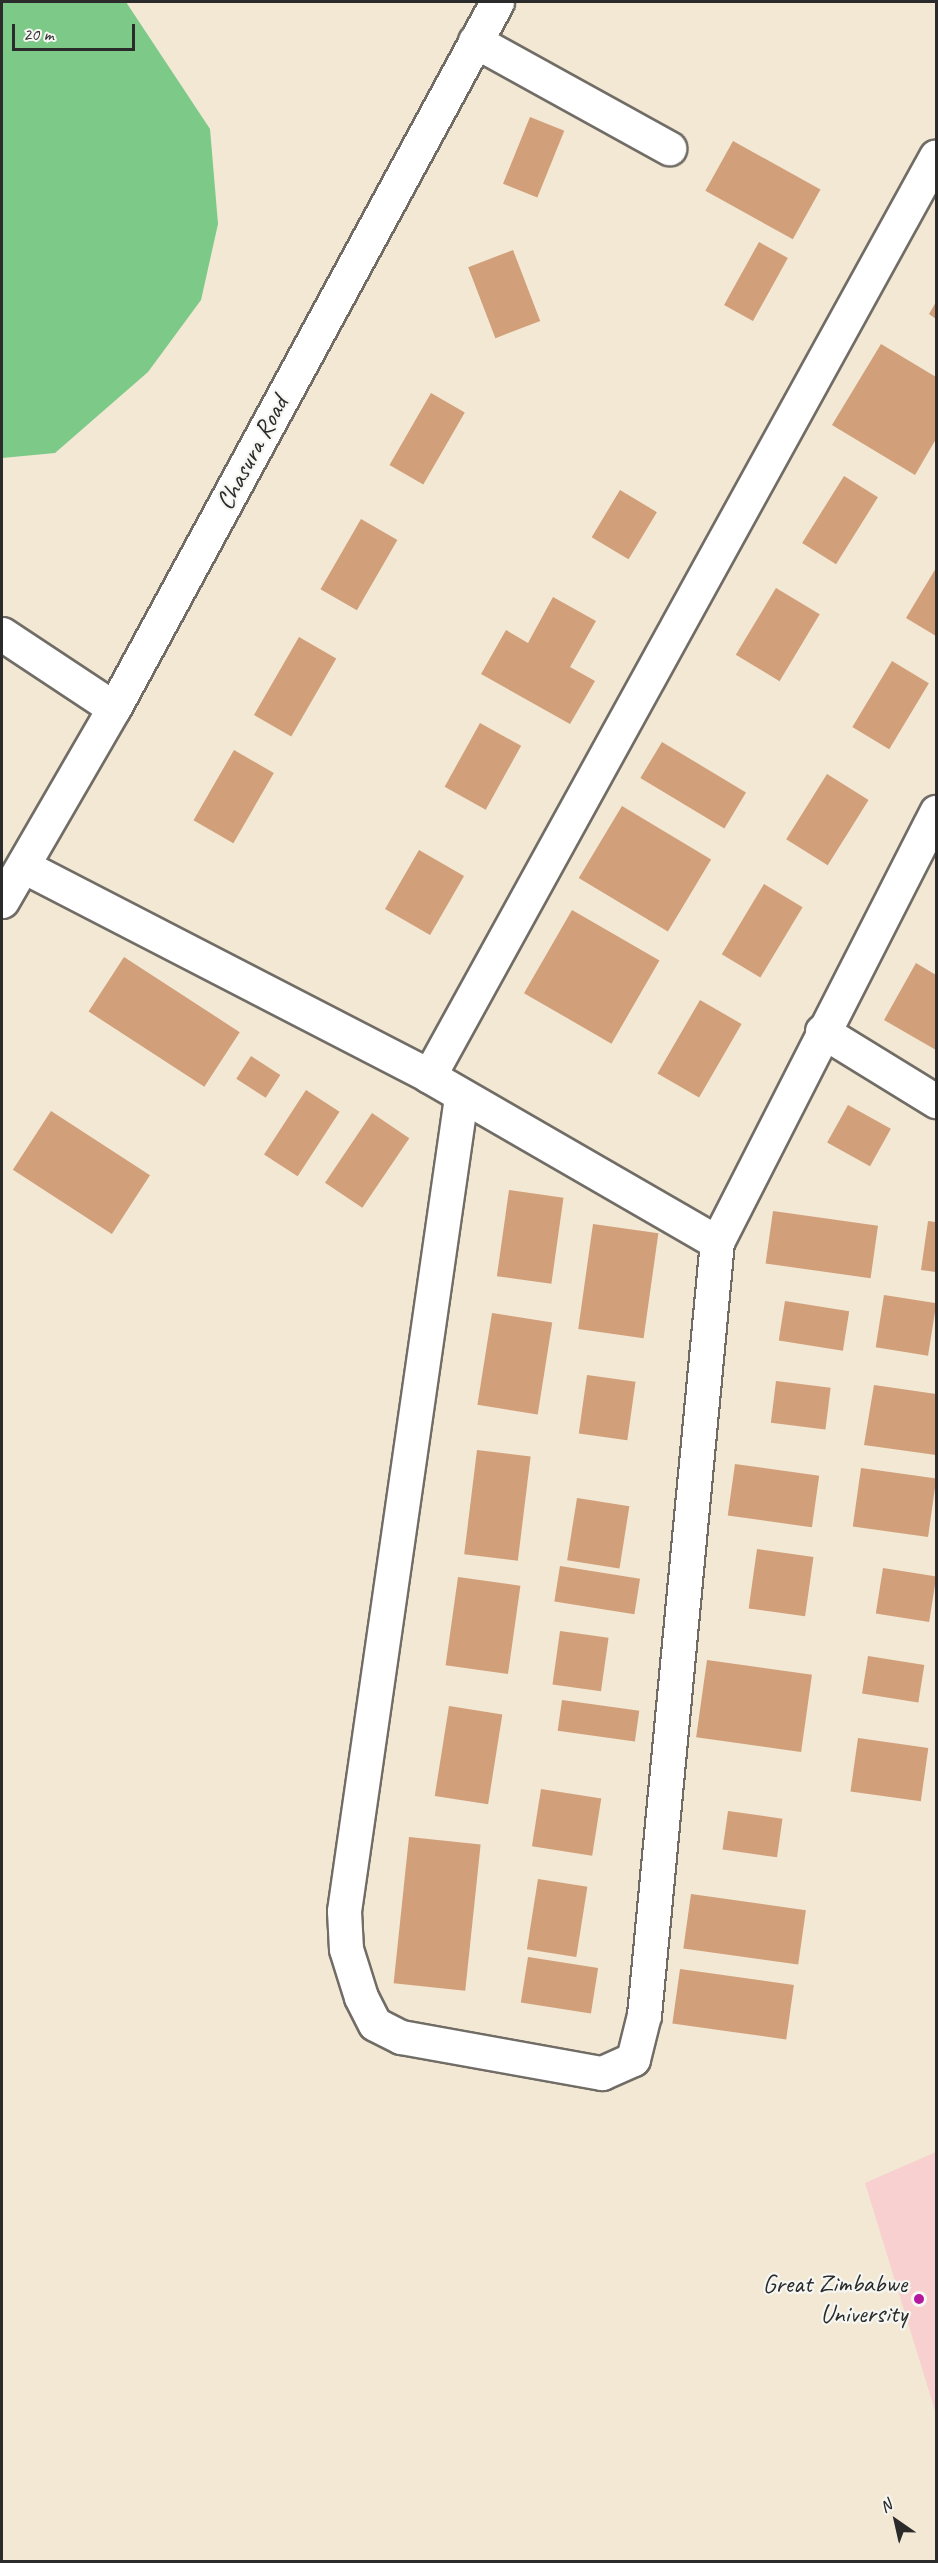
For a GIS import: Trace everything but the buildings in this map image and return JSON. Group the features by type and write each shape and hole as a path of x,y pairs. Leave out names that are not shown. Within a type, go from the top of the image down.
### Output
{"street":[{"name":"Chasura Road","path":"2,901 114,708 497,2"},
{"path":"475,41 669,148"},
{"path":"429,1076 936,156"},
{"path":"2,634 114,708"},
{"path":"460,1097 344,1911 346,1949 362,1997 375,2024 401,2037 602,2073 633,2059 644,2015 717,1242 822,1031 936,812"},
{"path":"23,866 429,1076 460,1097 717,1242"},
{"path":"822,1031 936,1101"}],"shaded area":[{"name":"Great Zimbabwe University","path":"936,2152 936,2414 865,2183"}],"green space":[{"path":"2,2 126,2 210,129 218,224 201,300 148,372 55,453 2,458"}],"place":[{"name":"Great Zimbabwe University","path":"919,2299"}]}
